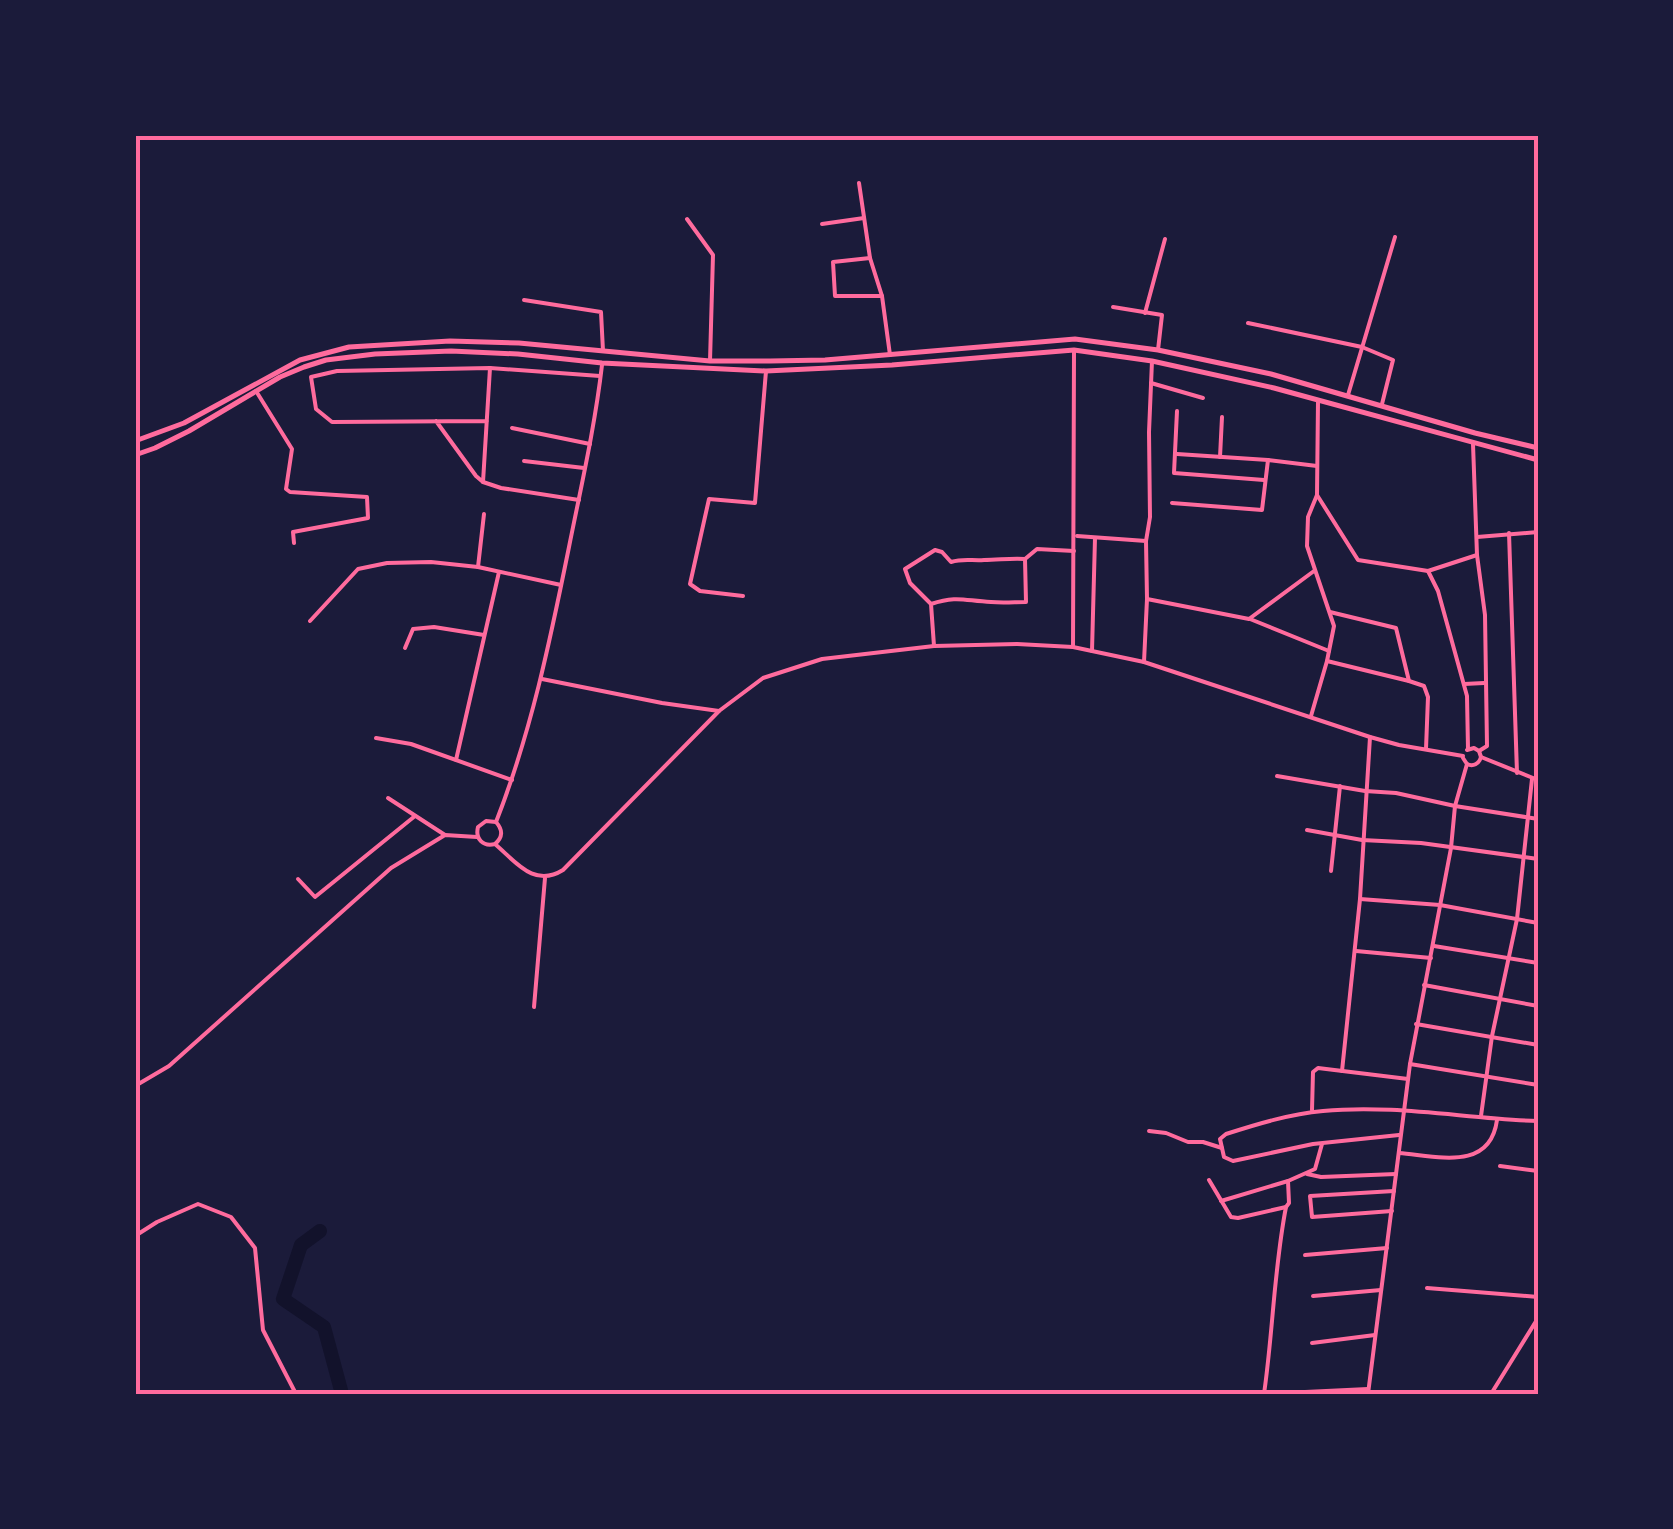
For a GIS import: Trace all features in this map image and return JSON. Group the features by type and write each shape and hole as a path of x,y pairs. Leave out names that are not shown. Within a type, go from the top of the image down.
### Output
{"main road":[{"path":"1074,350 1075,339"},
{"path":"135,442 184,423 277,370 349,347 450,341 519,343 710,360 788,361 1075,339 1158,350 1271,374 1538,448"},
{"path":"135,455 189,431 280,377 315,363 375,354 518,354 766,372 1074,350 1274,388 1538,460"},
{"path":"602,363 603,352"},
{"path":"890,354 892,366"},
{"path":"1318,388 1318,401"},
{"path":"1473,444 1476,433"}],"street":[{"path":"859,183 890,354"},
{"path":"822,224 864,218"},
{"path":"687,219 713,256 710,360"},
{"path":"1348,396 1395,237"},
{"path":"1145,312 1164,239"},
{"path":"870,258 833,262 834,296 882,296"},
{"path":"524,300 601,312 603,352"},
{"path":"1112,307 1162,314 1158,350"},
{"path":"1248,323 1362,347 1393,360 1382,404"},
{"path":"1073,647 1074,350"},
{"path":"1144,662 1152,362"},
{"path":"496,822 542,679 590,444 602,363"},
{"path":"487,421 332,422 316,409 311,377 338,370 490,368 601,376"},
{"path":"483,482 490,368"},
{"path":"742,596 700,592 690,584 709,499 755,504 766,372"},
{"path":"1151,383 1203,398"},
{"path":"256,391 292,449 286,489 367,496 368,518 293,532 294,543"},
{"path":"1311,716 1334,626 1306,546 1308,517 1317,495 1318,401"},
{"path":"1176,411 1174,473 1264,480"},
{"path":"1220,457 1222,417"},
{"path":"436,421 483,482 578,500"},
{"path":"512,428 590,444"},
{"path":"1467,764 1476,764 1487,746 1485,615 1476,555 1473,444"},
{"path":"1176,454 1317,466"},
{"path":"1172,504 1262,510 1268,460"},
{"path":"524,461 585,468"},
{"path":"1317,495 1358,560 1428,571 1476,555"},
{"path":"478,567 484,514"},
{"path":"1477,536 1538,532"},
{"path":"1510,534 1516,772"},
{"path":"1075,536 1146,541"},
{"path":"1092,651 1096,538"},
{"path":"931,604 948,598 1026,602 1026,559 1036,548 1075,551"},
{"path":"934,646 931,604 910,583 905,569 935,550 952,562 964,558 1026,559"},
{"path":"310,621 358,570 402,563 478,567 561,585"},
{"path":"1249,618 1314,571"},
{"path":"1428,571 1438,591 1467,696 1468,748 1463,756"},
{"path":"456,760 498,572"},
{"path":"1147,599 1249,618 1329,651"},
{"path":"1330,612 1396,628 1409,682"},
{"path":"405,648 412,629 434,627 484,635"},
{"path":"388,798 445,835 495,844 524,869 545,878 563,870 718,711 763,678 822,660 934,646 1073,647 1144,662 1370,737 1463,756"},
{"path":"1327,662 1424,686 1428,697 1426,749"},
{"path":"542,679 718,711"},
{"path":"1464,684 1486,683"},
{"path":"1342,1071 1360,899 1370,737"},
{"path":"376,738 411,744 512,780"},
{"path":"1468,748 1535,780 1517,919 1480,1116"},
{"path":"1305,1392 1368,1391 1410,1064 1451,848 1455,806 1467,764 1463,756"},
{"path":"1277,776 1396,793 1538,820"},
{"path":"1331,871 1340,786"},
{"path":"298,878 315,897 415,816"},
{"path":"478,838 481,823 496,822"},
{"path":"495,844 502,831 496,822"},
{"path":"1306,830 1538,859"},
{"path":"135,1086 169,1066 391,868 445,835"},
{"path":"534,1007 545,878"},
{"path":"1360,899 1440,904 1538,923"},
{"path":"1432,945 1538,963"},
{"path":"1354,950 1431,958"},
{"path":"1424,985 1538,1006"},
{"path":"1416,1024 1538,1045"},
{"path":"1410,1064 1538,1085"},
{"path":"1312,1112 1315,1070 1408,1079"},
{"path":"1401,1135 1322,1144 1233,1161 1224,1157 1220,1139 1275,1120 1356,1109 1538,1121"},
{"path":"1399,1153 1460,1158 1477,1154 1491,1142 1498,1118"},
{"path":"1149,1131 1222,1148"},
{"path":"1222,1201 1315,1169 1322,1144"},
{"path":"1500,1166 1538,1171"},
{"path":"1306,1174 1321,1178 1396,1174"},
{"path":"1208,1180 1228,1214 1238,1218 1286,1207"},
{"path":"1264,1394 1278,1247 1289,1203 1288,1181"},
{"path":"1392,1210 1312,1217 1310,1196 1394,1191"},
{"path":"135,1236 198,1204 231,1217 255,1248 264,1330 296,1394"},
{"path":"1304,1255 1387,1248"},
{"path":"1427,1288 1538,1297"},
{"path":"1314,1296 1381,1290"},
{"path":"1491,1394 1538,1318"},
{"path":"1312,1343 1375,1335"}],"waterway":[{"path":"320,1231 301,1245 283,1299 324,1327 342,1394"}]}
